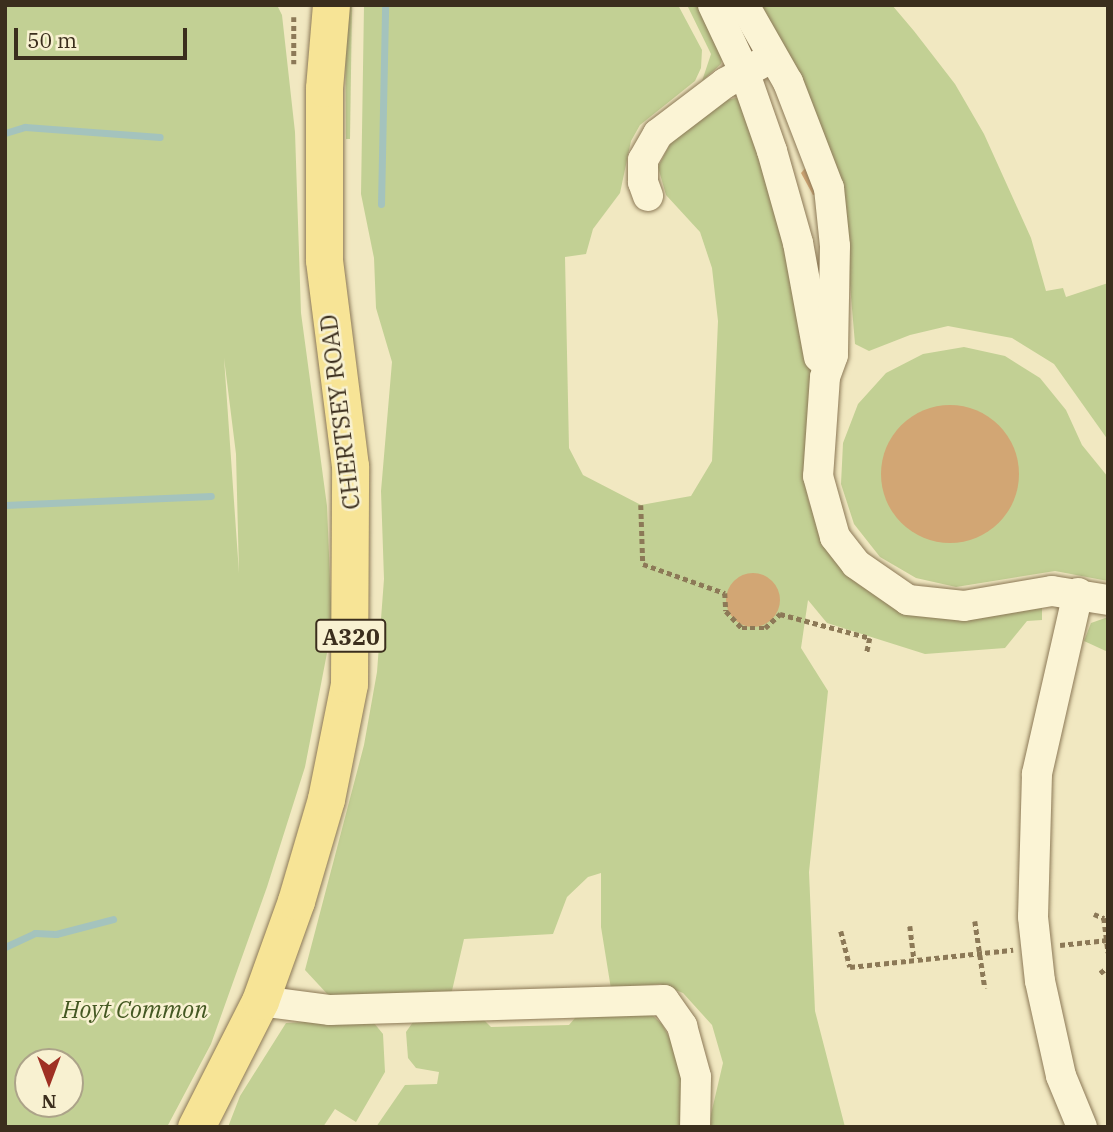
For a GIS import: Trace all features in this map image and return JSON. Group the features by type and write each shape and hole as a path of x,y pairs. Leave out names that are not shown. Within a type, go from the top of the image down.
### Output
{"main road":[{"name":"CHERTSEY ROAD","path":"195,1127 260,1002 312,852 349,684 351,477 324,260 324,88 331,5"}],"lane":[{"path":"713,5 758,65"},
{"path":"727,5 758,65 829,188 835,246 831,283 833,355 825,377"},
{"path":"744,5 798,243 825,377 818,476 835,537 856,564 908,600 938,606 964,607 1026,593 1078,593 1108,600"},
{"path":"648,196 643,182 643,160 658,134 758,65"},
{"path":"1078,593 1036,784 1035,947 1061,1076 1082,1127"},
{"path":"260,1002 330,1010 664,1000 682,1026 696,1077 695,1127"}],"path":[{"path":"641,505 643,564 725,593 726,611 742,628 765,628 780,614 870,638 867,652"},
{"path":"1094,914 1104,918 1108,953"},
{"path":"975,921 985,988"},
{"path":"910,926 914,960"},
{"path":"841,931 850,967 1107,940"},
{"path":"1100,973 1108,967"}],"green space":[{"name":"Hoyt Common","path":"5,5 277,5 282,15 295,132 301,313 327,506 332,627 305,767 267,887 211,1044 167,1127 5,1127","holes":["224,358 236,454 239,573"]},
{"path":"345,5 352,5 350,139 346,139"},
{"path":"364,5 678,5 702,50 701,68 695,81 640,125 631,141 620,193 593,229 586,254 565,257 569,448 583,475 641,505 691,496 712,461 718,321 712,268 700,232 666,195 658,167 671,142 726,100 741,97 814,351 804,461 808,499 820,534 858,584 909,613 962,621 1042,608 1042,620 1027,621 1005,648 925,654 827,623 808,600 801,648 828,691 809,872 815,1011 845,1127 708,1127 723,1063 712,1025 683,993 660,984 611,989 601,927 601,873 588,877 567,897 553,934 464,939 451,995 331,998 305,970 364,745 377,672 384,579 381,491 392,362 376,308 374,258 361,194"},
{"path":"687,5 709,5 725,43 721,64 702,81 711,54"},
{"path":"756,5 892,5 914,31 955,84 984,134 1031,238 1046,291 1063,288 1066,297 1108,283 1108,440 1054,364 1012,338 948,326 910,335 869,351 855,344 847,249"},
{"path":"964,347 1005,356 1040,378 1066,410 1082,445 1108,477 1108,581 1055,571 956,587 916,578 880,557 854,524 841,484 843,443 858,404 886,373 923,354"},
{"path":"1108,617 1108,652 1084,641 1091,623"},
{"path":"581,1011 652,1015 662,1024 691,1078 688,1127 376,1127 405,1085 437,1084 439,1072 416,1068 408,1058 406,1032 413,1022 479,1015 491,1027 569,1025"},
{"path":"364,1019 374,1023 383,1034 385,1072 356,1122 335,1109 323,1127 228,1127 240,1096 286,1023"}],"building":[{"path":"808,165 817,194 813,195 801,173"},
{"path":"950,405 976,411 999,425 1013,448 1019,474 1013,500 999,523 976,537 950,543 924,537 901,523 887,500 881,474 887,448 901,425 924,411"},
{"path":"758,573 768,577 776,585 780,600 776,615 768,623 748,627 738,623 730,615 726,595 730,585 738,577"}],"waterway":[{"path":"381,204 385,5"},
{"path":"5,133 25,127 160,137"},
{"path":"5,505 211,496"},
{"path":"5,947 35,933 56,934 113,919"}]}
